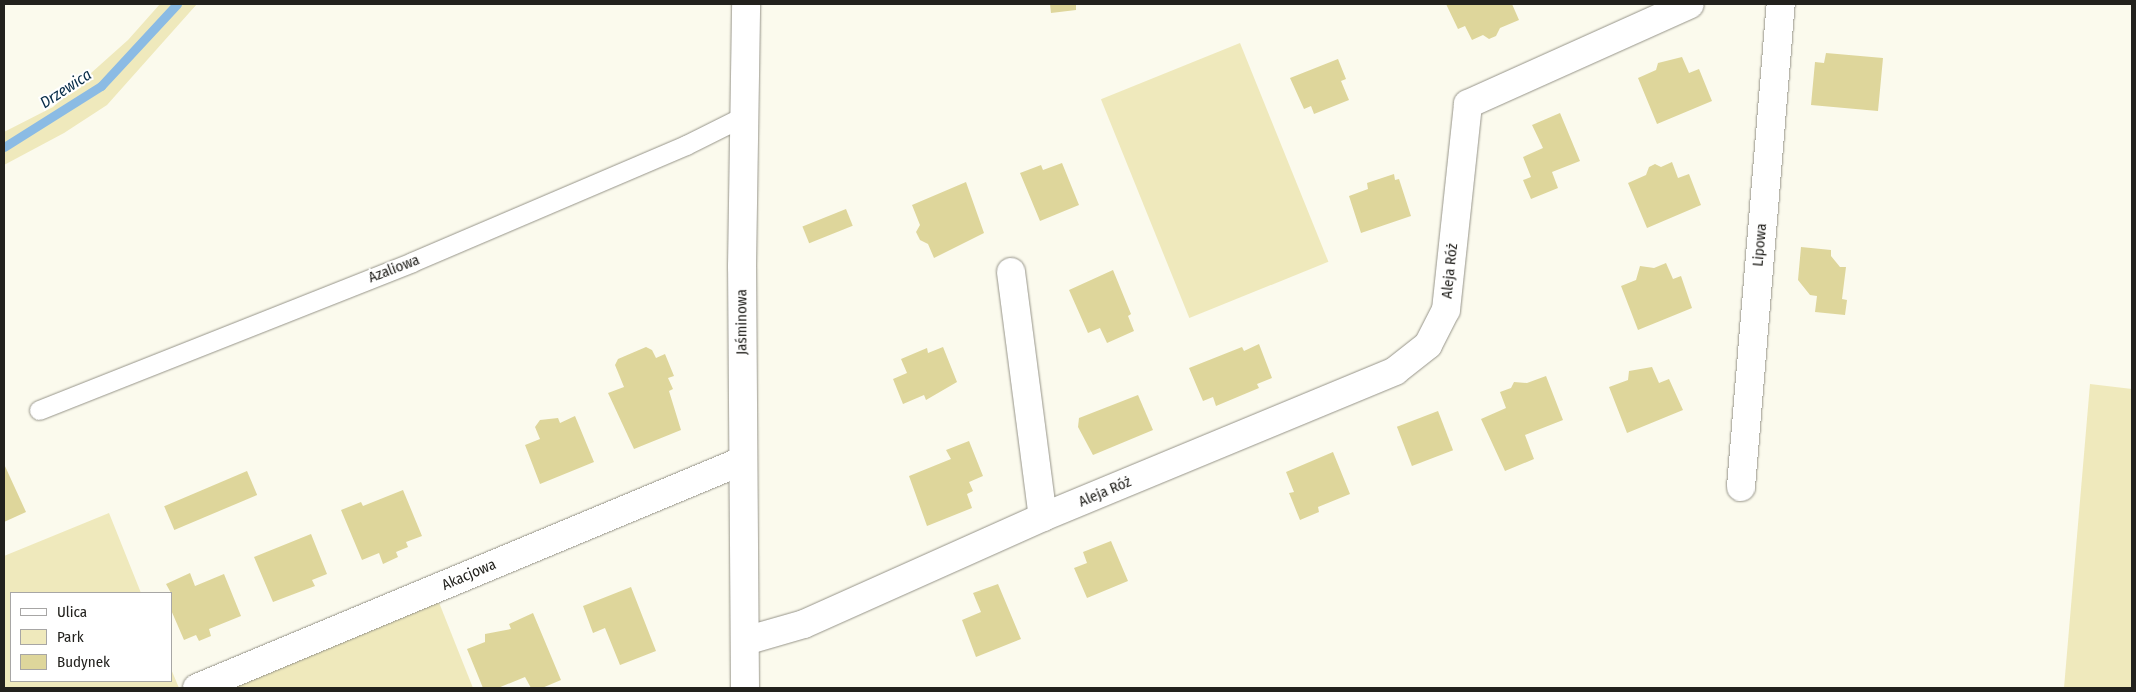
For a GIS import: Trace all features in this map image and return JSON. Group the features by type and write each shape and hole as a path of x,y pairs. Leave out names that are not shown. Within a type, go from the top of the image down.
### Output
{"street":[{"name":"Jaśminowa","path":"745,688 742,461 746,4"},
{"name":"Aleja Róż","path":"745,641 804,624 1042,517 1395,371 1428,346 1446,310 1468,104 1690,4"},
{"name":"Lipowa","path":"1741,487 1781,4"},
{"path":"1011,272 1042,517"},
{"name":"Akacjowa","path":"197,688 742,461"}],"lane":[{"name":"Azaliowa","path":"39,410 412,262 686,145 744,116"}],"green space":[{"path":"160,4 197,4 107,105 64,133 4,165 4,132 53,107 128,40"},
{"path":"1240,43 1328,262 1189,318 1101,99"},
{"path":"2090,384 2132,389 2132,688 2064,688"},
{"path":"109,513 141,592 10,592 10,682 172,682 172,671 179,688 4,688 4,556"},
{"path":"434,590 473,688 197,688"}],"building":[{"path":"1050,4 1076,4 1076,10 1051,13"},
{"path":"1446,4 1512,4 1519,20 1500,28 1496,36 1489,39 1483,35 1472,40 1465,26 1458,29"},
{"path":"1826,53 1883,58 1878,111 1811,105 1815,62 1824,63"},
{"path":"1682,57 1689,73 1699,69 1712,101 1657,124 1638,78 1656,70 1658,63"},
{"path":"1338,59 1346,79 1341,81 1349,100 1314,114 1311,106 1304,109 1290,78"},
{"path":"1560,113 1580,161 1552,172 1558,188 1531,199 1523,180 1531,177 1523,157 1543,148 1532,125"},
{"path":"1672,162 1678,178 1689,174 1701,205 1647,228 1628,183 1646,175 1649,167 1655,164 1661,167"},
{"path":"1062,163 1079,205 1040,221 1020,173 1041,165 1043,170"},
{"path":"1394,174 1395,180 1399,179 1411,216 1361,233 1349,196 1368,189 1367,183"},
{"path":"966,182 984,233 934,258 928,244 920,240 916,232 920,225 912,205"},
{"path":"846,209 853,226 809,243 802,227"},
{"path":"1801,247 1831,250 1831,256 1840,267 1846,267 1842,299 1847,300 1845,315 1815,312 1817,296 1810,295 1798,280"},
{"path":"1666,263 1673,279 1681,276 1692,308 1638,330 1621,286 1636,280 1640,266 1654,268"},
{"path":"1113,270 1131,314 1128,316 1134,331 1107,343 1100,328 1088,333 1069,290"},
{"path":"1259,344 1272,378 1257,384 1259,388 1216,406 1213,397 1203,401 1189,368 1242,347 1244,351"},
{"path":"646,347 652,350 656,358 665,354 674,376 668,378 673,389 669,391 681,430 634,449 608,393 624,387 615,365 618,359"},
{"path":"943,347 957,382 926,400 924,395 903,404 893,379 907,373 901,359 927,348 928,353"},
{"path":"1652,367 1659,383 1669,379 1683,410 1627,433 1609,387 1628,380 1629,371"},
{"path":"1546,376 1563,420 1525,435 1534,459 1505,471 1481,419 1506,408 1500,392 1511,388 1514,382 1527,383"},
{"path":"1138,395 1153,430 1093,455 1078,427 1079,418"},
{"path":"1438,411 1453,450 1412,466 1397,427"},
{"path":"575,416 594,462 540,484 525,445 540,439 535,427 540,420 558,418 560,423"},
{"path":"969,441 983,476 969,482 973,491 967,494 972,508 927,526 909,476 951,459 946,450"},
{"path":"1333,452 1350,494 1318,507 1319,512 1300,520 1289,493 1294,492 1286,472"},
{"path":"4,464 26,512 4,522"},
{"path":"247,471 257,495 174,530 164,506"},
{"path":"403,490 422,536 406,542 408,547 396,552 398,557 383,564 379,553 362,560 341,510 361,502 363,506"},
{"path":"311,534 327,574 312,580 315,586 273,602 254,557"},
{"path":"1111,541 1128,581 1087,598 1074,568 1087,563 1083,552"},
{"path":"190,573 195,586 224,574 241,616 209,629 211,636 199,641 196,635 184,640 172,612 172,592 166,584"},
{"path":"998,584 1021,639 976,657 962,620 981,612 973,593"},
{"path":"631,587 656,651 620,665 605,628 593,633 583,606"},
{"path":"533,613 561,680 542,688 531,688 525,677 498,688 483,688 467,649 485,642 485,634 511,629 509,624"}],"waterway":[{"name":"Drzewica","path":"4,147 101,86 177,4"}]}
